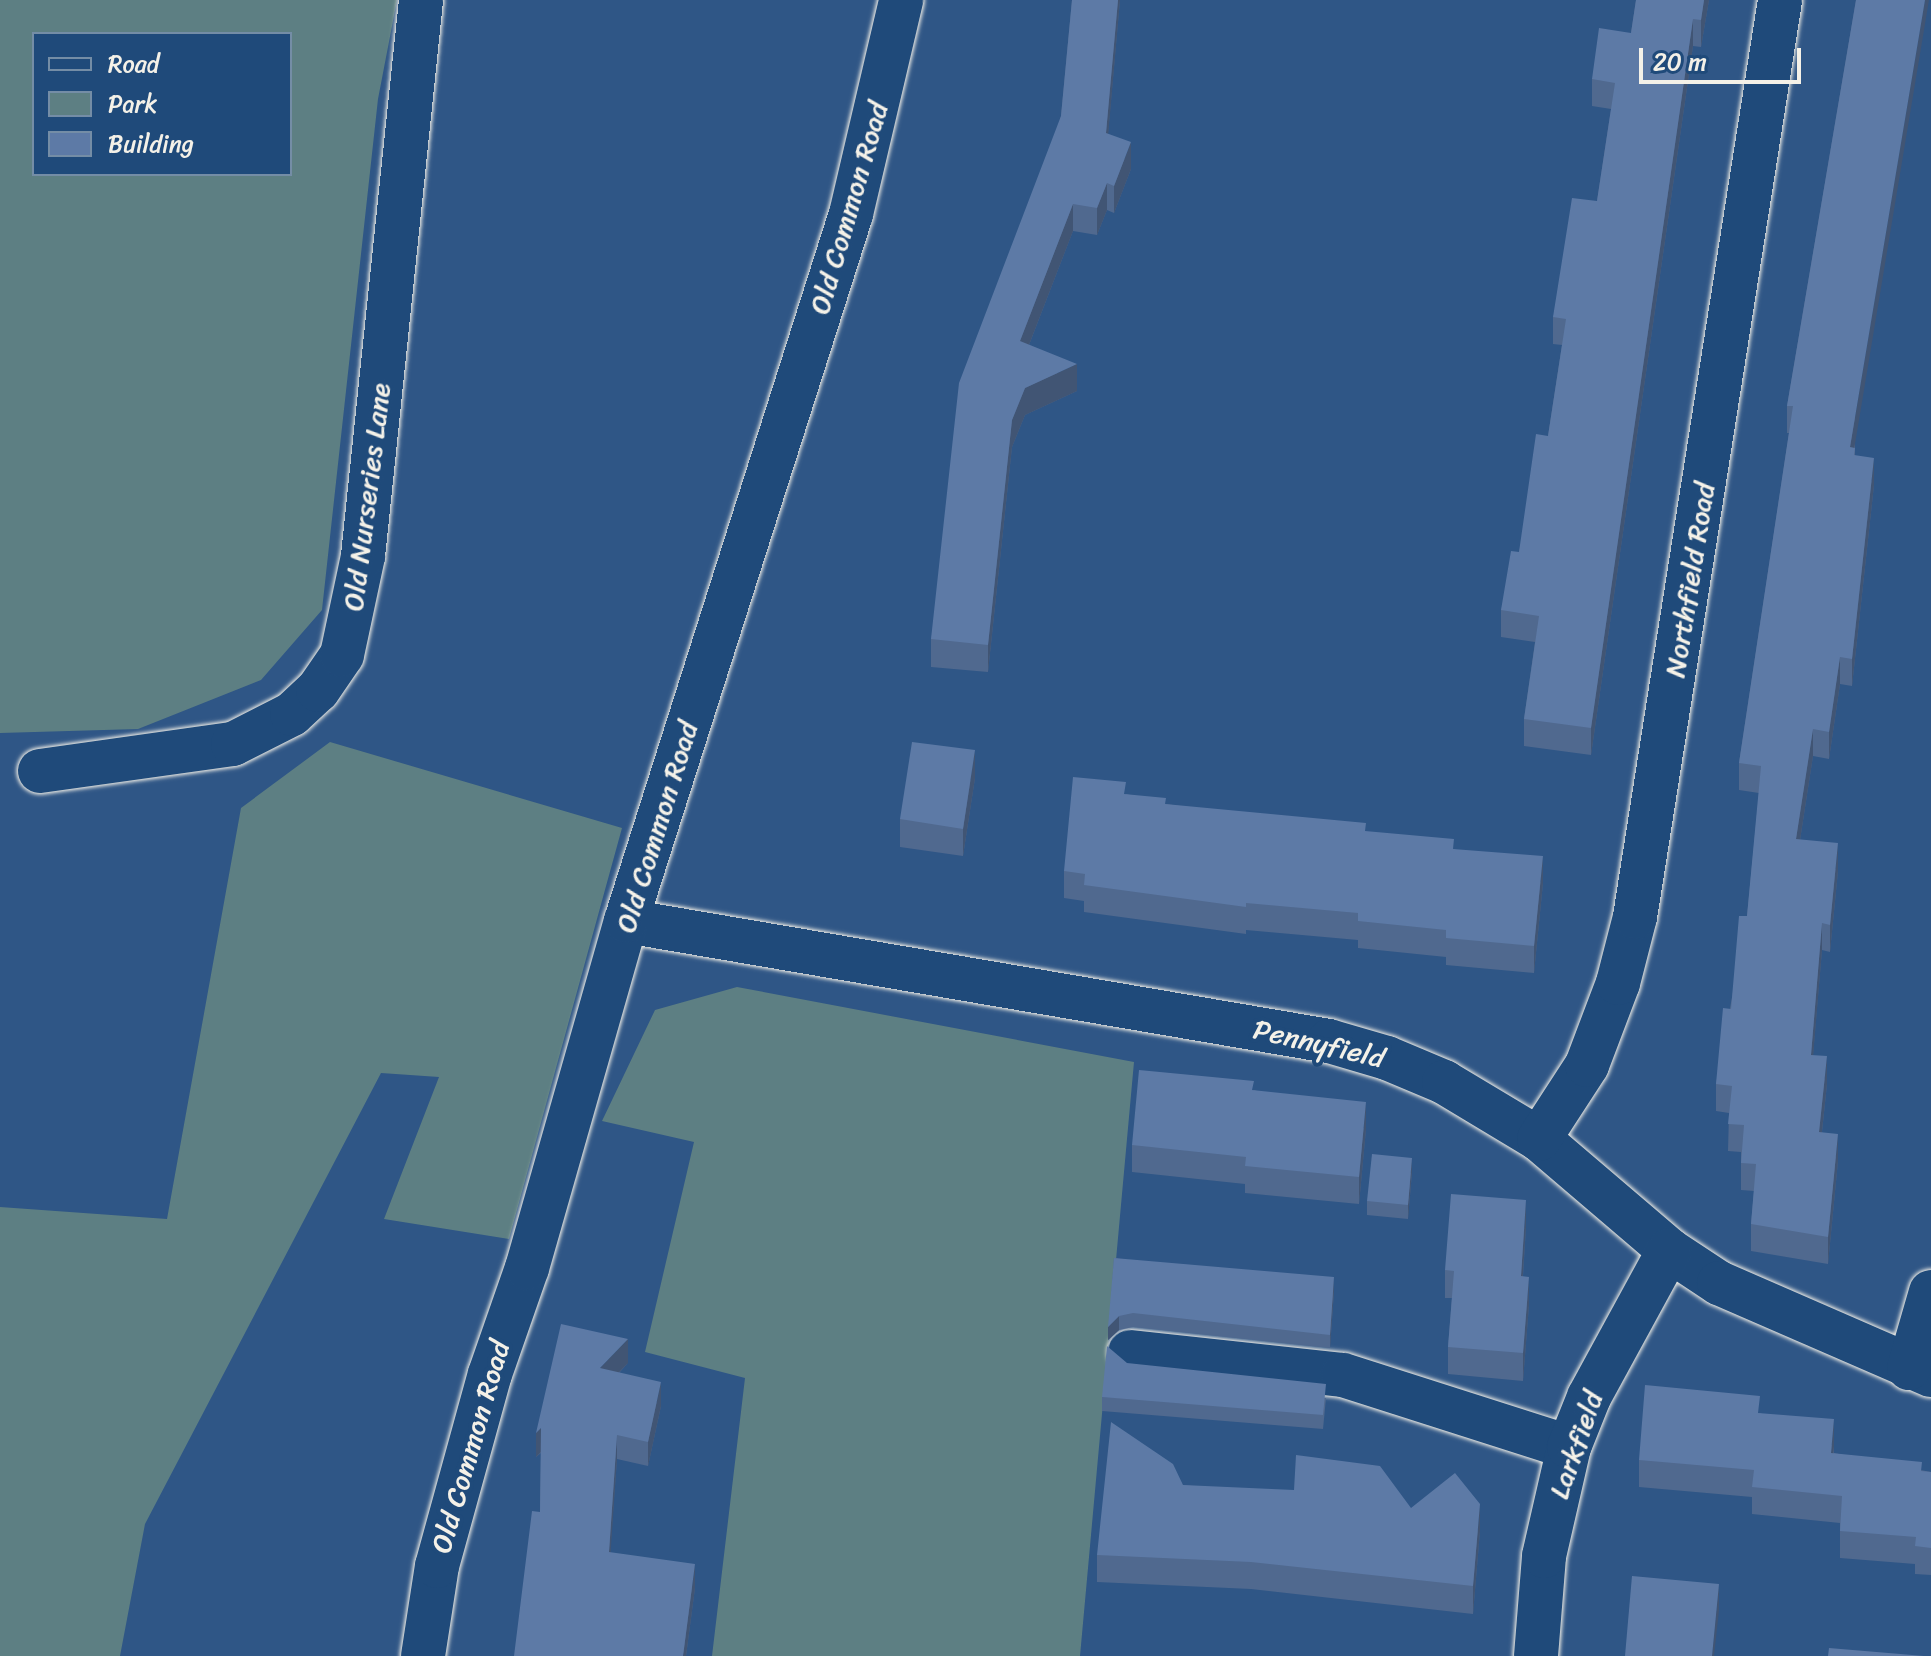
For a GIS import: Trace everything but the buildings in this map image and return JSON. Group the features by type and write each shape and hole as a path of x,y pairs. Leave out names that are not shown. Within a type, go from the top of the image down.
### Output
{"street":[{"name":"Old Nurseries Lane","path":"40,771 233,744 292,714 318,690 342,655 363,556 421,0"},
{"name":"Old Common Road","path":"423,1656 437,1566 486,1389 527,1268 626,921 851,214 901,0"},
{"name":"Northfield Road","path":"1539,1139 1587,1065 1618,983 1635,917 1780,0"},
{"name":"Pennyfield","path":"626,921 1329,1041 1444,1082 1539,1139 1669,1250 1719,1283 1920,1372"},
{"name":"Larkfield","path":"1536,1656 1544,1556 1569,1447 1589,1397 1669,1250"},
{"path":"1920,1372 1931,1292"},
{"path":"1130,1352 1343,1375 1569,1447"}],"green space":[{"path":"0,0 397,0 378,99 322,610 261,680 138,729 0,733"},
{"path":"330,742 622,828 509,1239 384,1219 439,1077 381,1073 145,1524 120,1656 0,1656 0,1207 167,1219 241,808"},
{"path":"737,987 1134,1062 1080,1656 712,1656 745,1378 645,1352 694,1142 602,1121 655,1010"}]}
